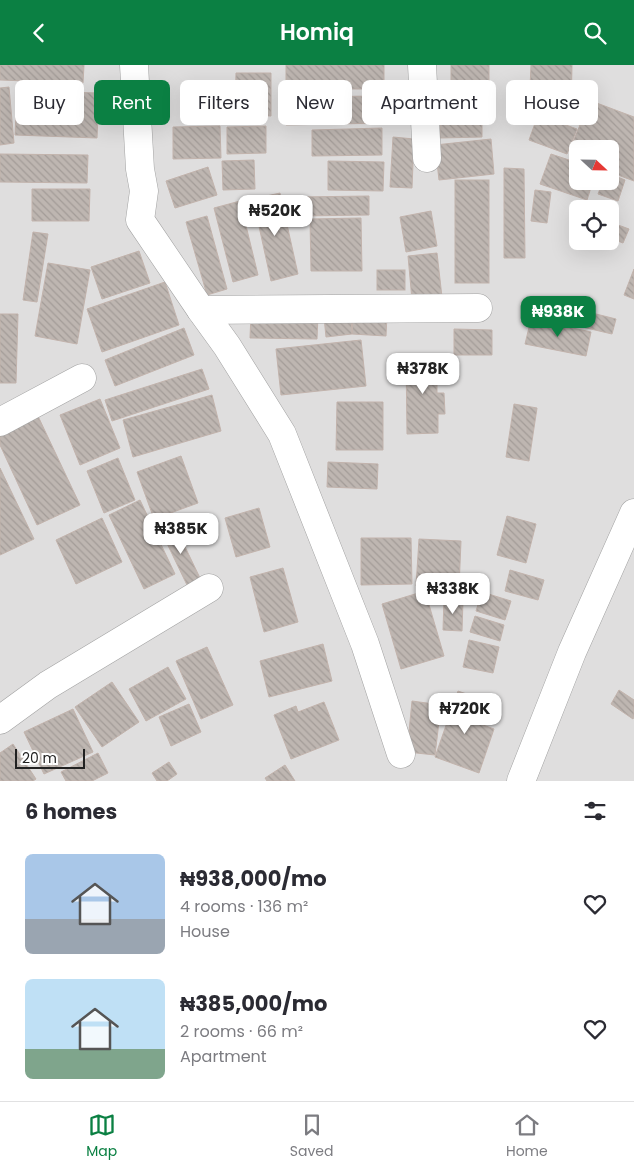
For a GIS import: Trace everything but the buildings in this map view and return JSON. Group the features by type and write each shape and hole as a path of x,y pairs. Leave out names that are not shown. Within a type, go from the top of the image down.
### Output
{"street":[{"path":"134,65 140,169 144,191 140,220 200,310 227,346 282,434 365,644 401,754"},
{"path":"422,65 427,158"},
{"path":"200,310 478,308"},
{"path":"0,422 82,378"},
{"path":"521,781 572,652 624,561 634,513"},
{"path":"0,720 48,685 209,588"}],"shaded area":[{"path":"0,65 634,65 634,781 0,781"}]}
